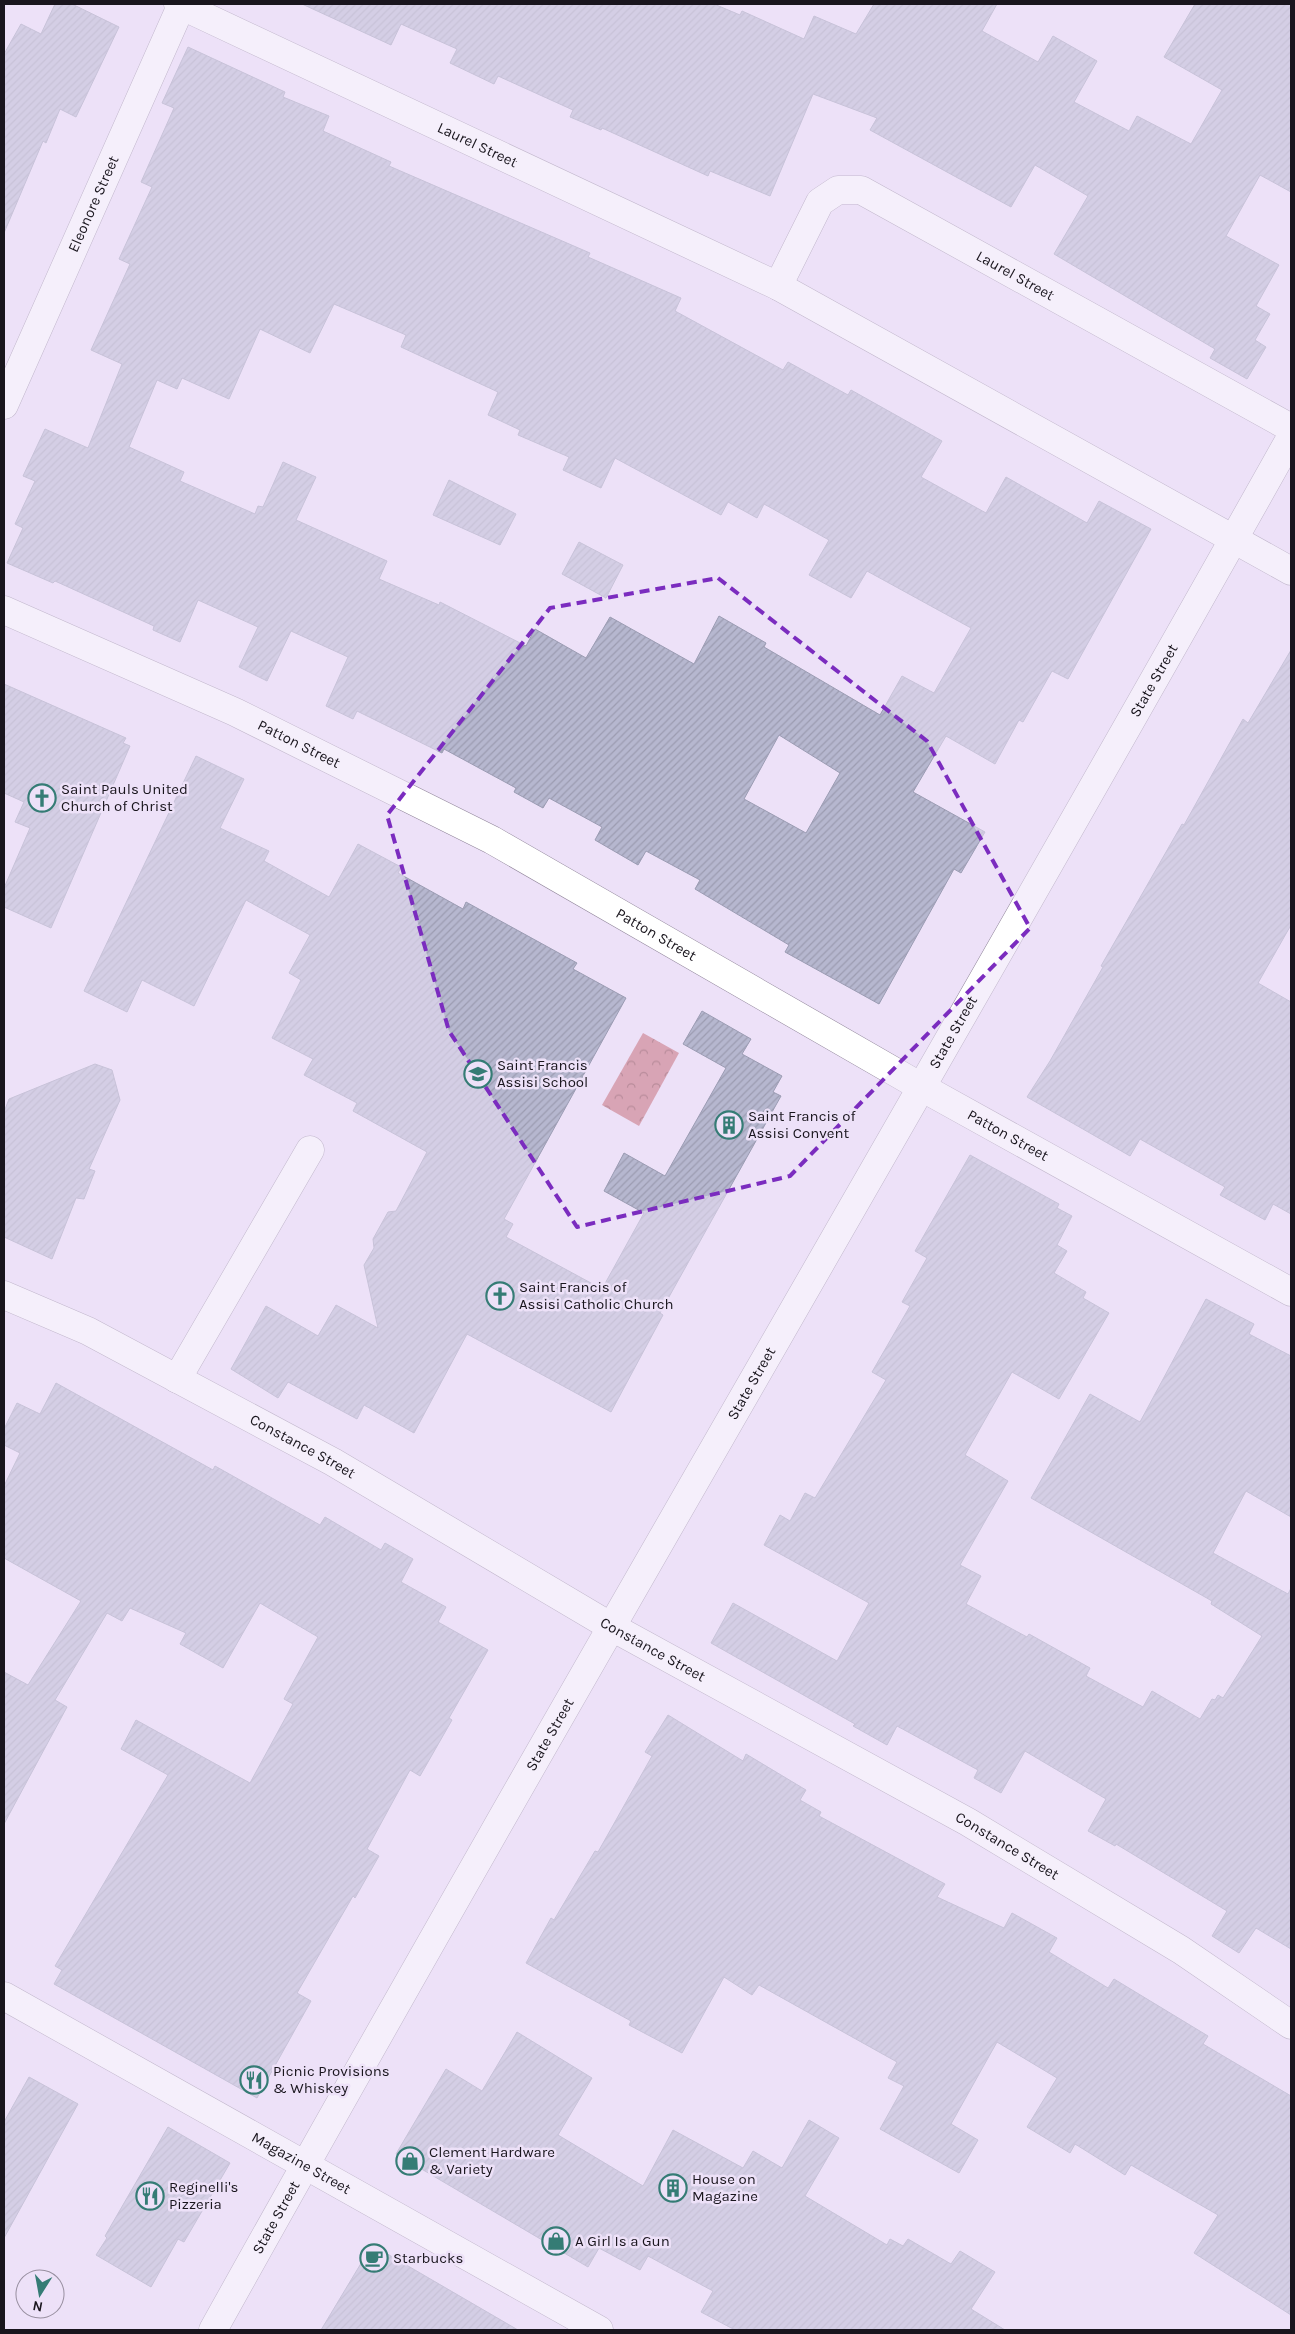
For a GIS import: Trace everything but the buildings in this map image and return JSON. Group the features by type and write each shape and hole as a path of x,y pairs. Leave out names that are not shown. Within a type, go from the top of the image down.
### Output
{"street":[{"name":"Laurel Street","path":"181,4 778,286 1291,571"},
{"name":"Eleonore Street","path":"4,405 181,4"},
{"name":"Laurel Street","path":"778,286 820,202 838,190 861,190 1291,428"},
{"name":"State Street","path":"219,2328 305,2164 610,1626 923,1088 1291,437"},
{"name":"Patton Street","path":"4,610 235,712 492,840 923,1088 1291,1292"},
{"path":"177,1379 310,1150"},
{"name":"Constance Street","path":"4,1295 88,1331 333,1462 610,1626 968,1822 1181,1950 1291,2024"},
{"name":"Magazine Street","path":"4,1996 599,2330"}],"highlighted area":[{"path":"718,578 927,741 1030,928 790,1176 577,1227 449,1031 387,815 550,608"}],"green space":[{"path":"643,1033 679,1053 639,1126 602,1105"}],"place":[{"name":"Saint Pauls United Church of Christ","path":"42,798"},
{"name":"Saint Francis Assisi School","path":"478,1074"},
{"name":"Saint Francis of Assisi Convent","path":"729,1125"},
{"name":"Saint Francis of Assisi Catholic Church","path":"500,1296"},
{"name":"Picnic Provisions & Whiskey","path":"254,2080"},
{"name":"Clement Hardware & Variety","path":"410,2161"},
{"name":"House on Magazine","path":"673,2188"},
{"name":"Reginelli's Pizzeria","path":"150,2196"},
{"name":"A Girl Is a Gun","path":"556,2241"},
{"name":"Starbucks","path":"374,2258"}]}
